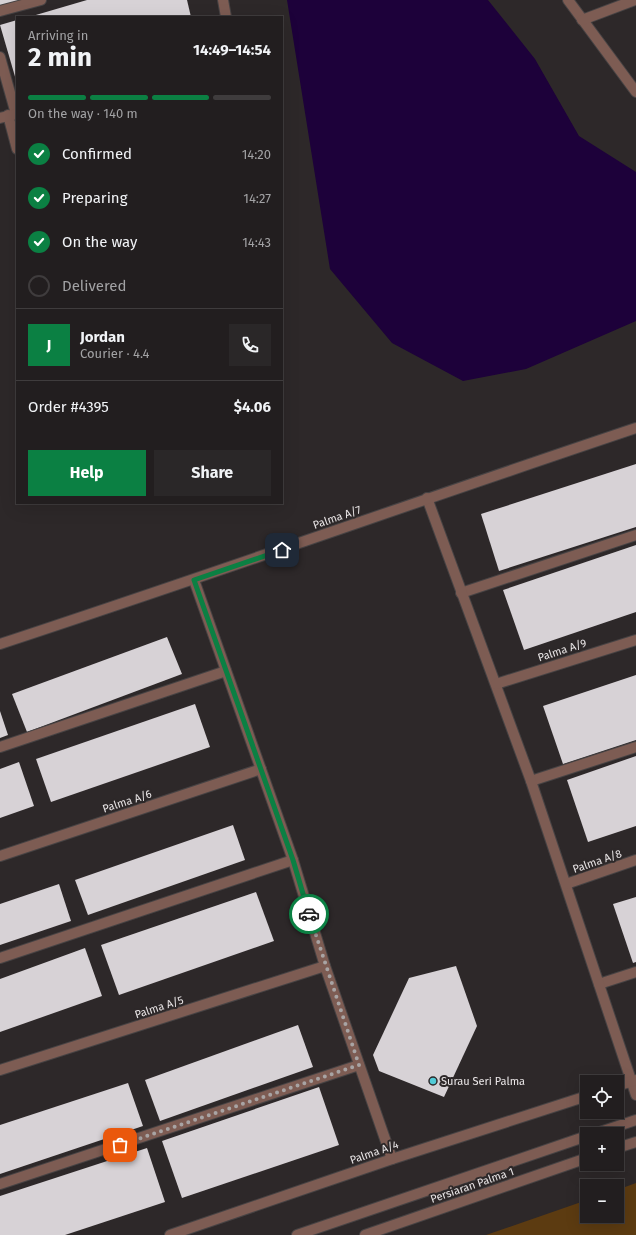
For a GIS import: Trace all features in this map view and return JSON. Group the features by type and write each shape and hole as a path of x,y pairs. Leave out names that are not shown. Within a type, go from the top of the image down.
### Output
{"street":[{"path":"0,11 42,0"},
{"path":"223,0 226,16"},
{"path":"568,0 636,92"},
{"path":"582,20 635,0"},
{"path":"0,57 16,144"},
{"name":"Palma A/7","path":"0,644 194,580 428,498 636,428"},
{"path":"428,498 461,593 531,781 599,984 634,1081 636,1095"},
{"path":"461,593 636,535"},
{"path":"194,580 293,860 325,966 392,1159"},
{"name":"Palma A/9","path":"496,684 636,640"},
{"path":"0,748 226,672"},
{"path":"531,781 636,747"},
{"name":"Palma A/6","path":"0,856 261,770"},
{"path":"0,958 293,860"},
{"name":"Palma A/8","path":"566,884 636,860"},
{"name":"Palma A/5","path":"0,1070 325,966"},
{"path":"599,984 636,972"},
{"path":"0,1184 359,1065"},
{"path":"624,1084 634,1081"},
{"name":"Palma A/4","path":"170,1235 392,1159 580,1098"},
{"path":"615,1127 636,1120"},
{"path":"297,1235 580,1138"},
{"path":"624,1146 636,1142"},
{"name":"Persiaran Palma 1","path":"365,1235 580,1160"}],"shaded area":[{"path":"287,0 488,0 535,59 579,136 636,172 636,321 526,369 463,381 392,343 330,269"},
{"path":"636,1183 636,1235 486,1235 580,1202 580,1223 624,1223 624,1187"}],"building":[{"path":"0,0 33,0 0,10"},
{"path":"87,0 187,0 191,16 32,16"},
{"path":"16,20 16,80 0,25"},
{"path":"636,464 636,527 499,571 481,514"},
{"path":"636,545 636,612 524,650 503,590"},
{"path":"167,637 182,674 27,732 12,694"},
{"path":"636,675 636,740 563,764 543,706"},
{"path":"195,704 210,747 51,802 36,759"},
{"path":"0,711 8,735 0,738"},
{"path":"636,756 636,826 588,842 567,780"},
{"path":"19,762 34,806 0,818 0,769"},
{"path":"233,825 245,860 88,915 75,880"},
{"path":"59,884 71,921 0,945 0,904"},
{"path":"256,892 274,941 119,995 101,945"},
{"path":"636,897 636,962 633,963 613,904"},
{"path":"85,948 102,996 0,1032 0,979"},
{"path":"456,966 477,1026 444,1097 379,1071 373,1055 409,978"},
{"path":"298,1025 313,1067 160,1121 145,1080"},
{"path":"128,1083 143,1126 0,1174 0,1125"},
{"path":"319,1087 339,1145 182,1198 162,1141"},
{"path":"147,1148 165,1202 65,1235 0,1235 0,1196"}],"way so far":[{"path":"120,1145 359,1065 309,914"}],"place":[{"name":"Surau Seri Palma","path":"433,1081"}],"route":[{"path":"282,550 194,580 293,860 309,914"}]}
